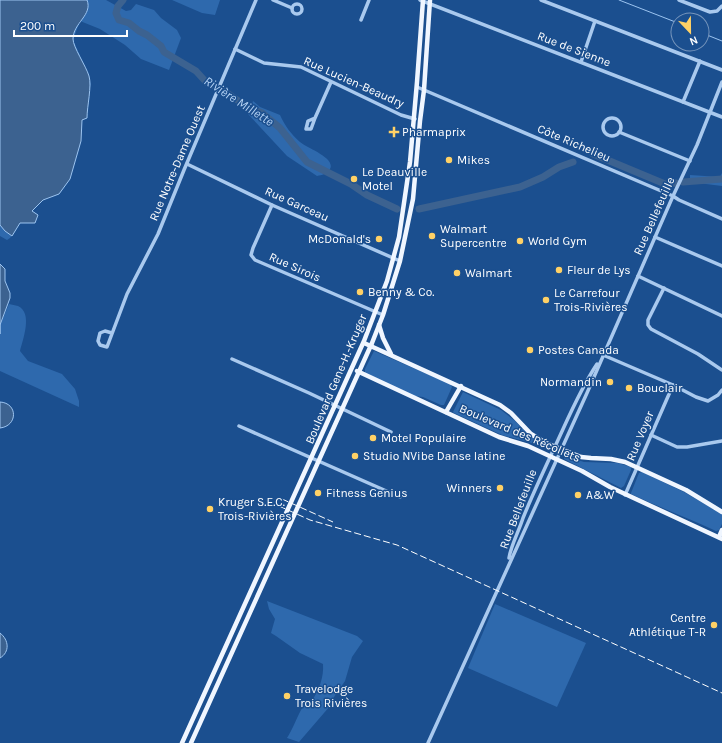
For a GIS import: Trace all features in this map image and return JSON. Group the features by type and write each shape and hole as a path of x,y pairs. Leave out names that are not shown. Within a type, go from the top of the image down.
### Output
{"main road":[{"name":"Boulevard Gene-H.-Kruger","path":"182,743 364,343 394,258 400,237 406,198 417,87 422,0"},
{"name":"Boulevard Gene-H.-Kruger","path":"191,743 319,462 383,315 400,261 413,199 424,90 429,2"},
{"path":"379,325 390,354"},
{"name":"Boulevard des Récollets","path":"364,343 502,406 511,413 531,434 554,447 584,458 616,460 638,467 686,490 722,512"},
{"name":"Boulevard des Récollets","path":"352,369 499,437 528,446 550,456 625,494 720,538"},
{"path":"446,412 460,386"},
{"path":"720,538 722,530"}],"street":[{"name":"Rue Notre-Dame Ouest","path":"112,333 105,331 100,332 98,341 100,345 106,347 112,333 127,294 158,234 256,0"},
{"path":"273,0 292,8"},
{"path":"361,20 369,0"},
{"name":"Rue de Sienne","path":"422,0 722,117"},
{"path":"541,0 722,70"},
{"path":"679,0 710,12 717,11 722,6"},
{"path":"581,62 595,21"},
{"name":"Rue Lucien-Beaudry","path":"235,49 264,63 302,67 401,115 420,121"},
{"path":"683,102 700,61"},
{"path":"315,118 331,82"},
{"name":"Rue Bellefeuille","path":"428,743 690,161 722,82"},
{"name":"Côte Richelieu","path":"417,87 673,196 722,219"},
{"path":"607,119 616,119 620,124 619,132 612,136 606,134 603,129 603,123 607,119"},
{"path":"619,132 690,161"},
{"name":"Rue Garceau","path":"187,164 272,205 400,261"},
{"name":"Rue Sirois","path":"272,205 253,248 251,255 255,260 383,315"},
{"path":"655,237 722,266"},
{"path":"638,276 722,316"},
{"path":"664,288 648,320 648,325 651,329 698,354 722,370"},
{"path":"602,357 673,385 696,397 708,401 718,395 722,390"},
{"name":"Rue Bellefeuille","path":"510,562 509,557 512,548 554,447 575,402 591,373 602,357"},
{"path":"232,359 392,432"},
{"name":"Rue Voyer","path":"625,494 673,385"},
{"path":"239,426 400,497"},
{"path":"651,435 677,447 687,447 722,441"}],"shaded area":[{"path":"0,0 87,0 88,5 85,15 76,28 73,39 75,47 89,76 90,85 87,118 82,120 81,141 70,179 59,194 43,200 32,211 38,215 35,223 20,223 12,236 0,225"},
{"path":"39,0 106,0 126,11 131,10 136,4 154,10 161,18 177,30 181,38 169,70 141,59 125,45 100,29 80,21 73,40 91,84 88,95 87,118 82,120 80,138 73,169 60,193 45,199 32,211 38,215 35,223 20,223 7,240 0,236 0,191"},
{"path":"172,0 220,0 215,15 202,13"},
{"path":"253,101 260,107 280,115 291,133 300,142 329,161 331,165 329,171 317,176 287,156 248,114"},
{"path":"722,173 722,186 690,182 690,175 720,177"},
{"path":"0,264 5,269 5,281 10,293 10,298 0,325"},
{"path":"9,304 23,309 25,314 26,327 20,351 28,361 62,374 75,389 79,401 79,407 0,371 0,325"},
{"path":"374,351 450,384 452,387 444,405 423,397 414,396 365,373 365,369"},
{"path":"463,392 501,410 514,420 531,437 547,446 537,442 536,443 546,449 532,443 502,435 454,413 453,412"},
{"path":"0,402 6,403 10,406 14,415 10,423 0,428"},
{"path":"565,456 584,462 618,463 631,467 631,470 624,486 621,488 564,459"},
{"path":"642,472 684,492 722,514 722,524 719,530 716,531 631,494 639,473"},
{"path":"267,601 357,636 363,641 352,657 345,681 332,700 330,706 299,742 287,738 299,713 311,702 316,693 322,679 323,664 300,653 271,633 275,619 269,609"},
{"path":"495,604 586,643 557,707 468,668"},
{"path":"0,633 7,642 7,649 0,658"}],"waterway":[{"name":"Rivière Millette","path":"123,0 118,6 116,13 119,20 129,23 147,35 161,46 164,52 196,71 206,82 223,90 247,107 262,113 280,128 307,162 351,184 367,195 397,209"},
{"path":"619,0 670,20"},
{"path":"710,36 722,41"},
{"name":"Rivière Millette","path":"593,154 665,184 676,183"},
{"name":"Rivière Millette","path":"419,209 520,187 543,177 559,167 573,162"},
{"name":"Rivière Millette","path":"683,182 722,179"}],"railway":[{"path":"282,499 333,522"},
{"path":"279,506 310,520 397,545 722,693"}],"place":[{"name":"Pharmaprix","path":"394,132"},
{"name":"Mikes","path":"449,160"},
{"name":"Le Deauville Motel","path":"354,179"},
{"name":"Walmart Supercentre","path":"432,236"},
{"name":"McDonald's","path":"379,239"},
{"name":"World Gym","path":"520,241"},
{"name":"Fleur de Lys","path":"559,270"},
{"name":"Walmart","path":"457,273"},
{"name":"Benny & Co.","path":"360,292"},
{"name":"Le Carrefour Trois-Rivières","path":"546,300"},
{"name":"Postes Canada","path":"530,350"},
{"name":"Normandin","path":"610,382"},
{"name":"Bouclair","path":"629,388"},
{"name":"Motel Populaire","path":"373,438"},
{"name":"Studio NVibe Danse latine","path":"355,456"},
{"name":"Winners","path":"500,488"},
{"name":"Fitness Genius","path":"318,493"},
{"name":"A&W","path":"578,495"},
{"name":"Kruger S.E.C. Trois-Rivières","path":"210,509"},
{"name":"Centre Athlétique T-R","path":"714,625"},
{"name":"Travelodge Trois Rivières","path":"287,696"}]}
